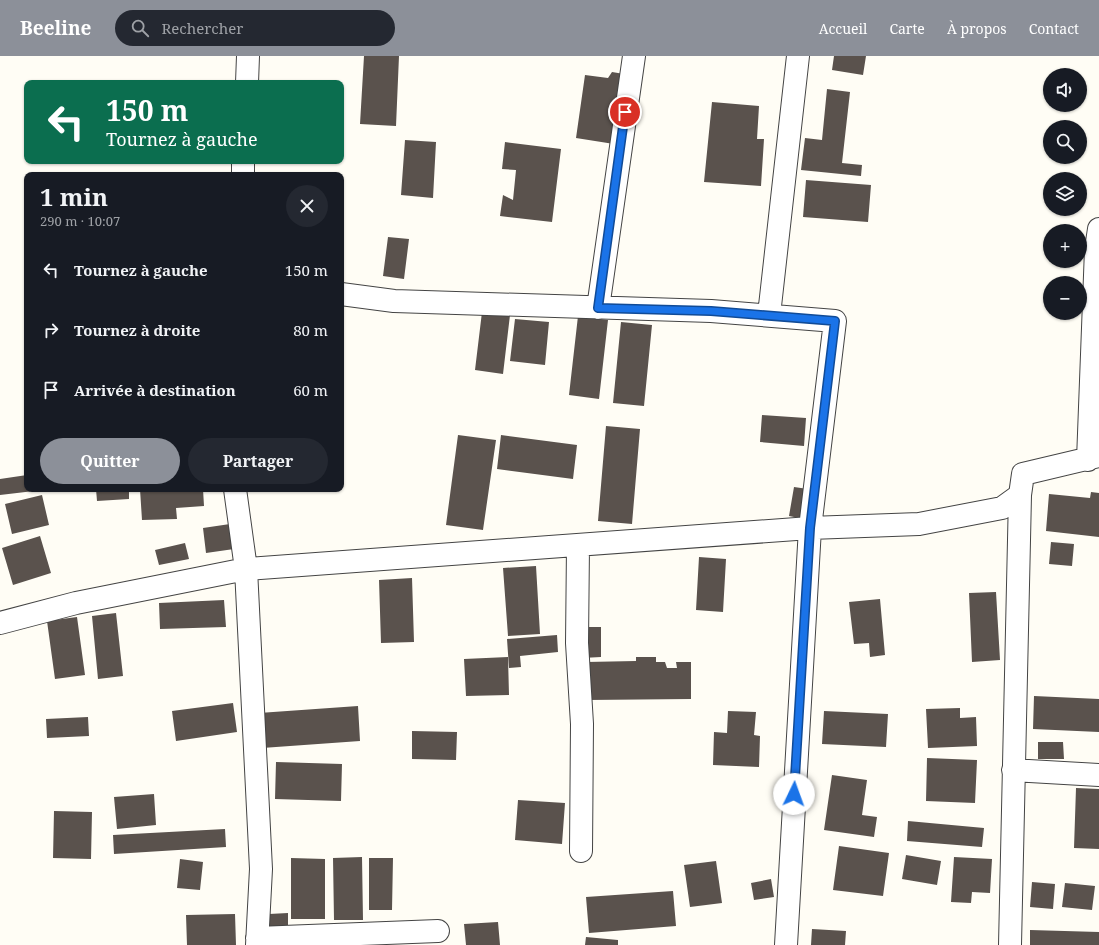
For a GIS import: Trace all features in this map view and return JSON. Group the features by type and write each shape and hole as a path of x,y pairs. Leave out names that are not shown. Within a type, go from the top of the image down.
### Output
{"street":[{"path":"247,80 248,56"},
{"path":"598,308 634,56"},
{"path":"769,315 798,56"},
{"path":"1010,945 1020,495 1023,474 1094,458 1096,249 1099,229"},
{"path":"344,294 394,301 711,311 835,321 810,528 786,945"},
{"path":"235,492 246,569 261,869 257,941 438,931"},
{"path":"0,623 76,603 246,569 810,528 919,524 1002,508 1020,495"},
{"path":"578,546 577,643 582,724 581,851"},
{"path":"1013,770 1099,775"}],"building":[{"path":"364,56 399,56 396,126 360,124"},
{"path":"834,56 866,56 863,75 832,70"},
{"path":"612,72 624,74 614,144 576,138 585,75 608,78"},
{"path":"827,89 850,92 842,163 862,165 861,176 801,170 805,138 822,140"},
{"path":"712,102 759,106 757,139 764,139 761,186 704,182"},
{"path":"405,140 436,142 433,198 401,195"},
{"path":"505,142 561,149 552,222 500,216 503,195 513,200 516,170 502,169"},
{"path":"806,180 871,185 868,222 803,217"},
{"path":"388,237 409,239 404,279 383,276"},
{"path":"482,312 510,315 503,374 475,370"},
{"path":"578,316 608,320 599,399 569,395"},
{"path":"515,319 549,322 545,365 510,361"},
{"path":"621,322 652,325 644,406 613,403"},
{"path":"762,415 806,418 804,446 760,442"},
{"path":"606,426 640,429 632,524 598,521"},
{"path":"458,435 496,440 483,530 446,525"},
{"path":"501,435 577,445 573,479 497,469"},
{"path":"24,475 24,492 26,492 0,495 0,479"},
{"path":"794,487 808,489 804,519 789,516"},
{"path":"96,492 129,492 129,499 97,501"},
{"path":"140,492 203,492 204,506 176,508 177,519 142,520"},
{"path":"1091,492 1099,493 1099,537 1046,531 1049,494 1090,498"},
{"path":"42,495 49,525 12,534 5,504"},
{"path":"230,524 234,549 206,553 203,528"},
{"path":"40,536 51,573 13,585 2,548"},
{"path":"1051,542 1074,544 1072,566 1049,564"},
{"path":"185,543 189,559 159,565 155,550"},
{"path":"699,557 726,559 723,612 696,610"},
{"path":"536,566 540,634 508,636 503,568"},
{"path":"412,578 414,642 381,643 379,580"},
{"path":"996,592 1000,660 972,662 969,593"},
{"path":"880,599 885,655 870,657 869,643 854,644 849,602"},
{"path":"224,600 226,627 160,629 159,603"},
{"path":"116,613 123,676 98,679 92,616"},
{"path":"77,617 85,675 55,679 47,621"},
{"path":"581,627 601,627 601,657 582,658"},
{"path":"557,635 558,652 520,656 521,667 509,668 507,639"},
{"path":"508,657 509,695 466,696 464,659"},
{"path":"636,657 656,657 656,662 665,662 667,668 677,668 676,662 691,662 691,699 587,700 586,662 636,661"},
{"path":"1034,696 1099,699 1099,732 1033,729"},
{"path":"233,703 237,732 176,741 172,711"},
{"path":"358,706 360,741 262,748 259,713"},
{"path":"960,708 960,718 976,717 977,746 928,748 926,709"},
{"path":"728,711 756,712 754,735 760,736 759,767 713,765 714,732 727,733"},
{"path":"824,711 888,714 886,747 822,744"},
{"path":"88,717 89,736 47,738 46,719"},
{"path":"412,731 457,732 456,760 412,759"},
{"path":"1038,742 1063,742 1064,759 1038,759"},
{"path":"927,758 977,760 975,803 926,801"},
{"path":"276,762 342,764 341,801 275,799"},
{"path":"832,775 867,780 862,815 877,817 874,837 824,830"},
{"path":"1076,788 1099,789 1099,849 1074,848"},
{"path":"154,794 156,825 117,829 114,797"},
{"path":"518,800 565,803 562,844 515,840"},
{"path":"54,811 92,812 91,859 53,858"},
{"path":"908,821 984,828 982,847 907,841"},
{"path":"225,829 226,847 114,854 113,835"},
{"path":"839,846 889,853 883,896 833,890"},
{"path":"906,855 941,861 937,885 902,879"},
{"path":"362,857 363,920 334,920 333,858"},
{"path":"954,857 992,859 990,893 972,892 971,903 951,902"},
{"path":"291,858 325,859 325,919 291,919"},
{"path":"369,858 393,858 392,910 369,910"},
{"path":"180,859 203,862 200,890 177,888"},
{"path":"716,861 722,903 690,907 684,865"},
{"path":"771,879 774,897 754,900 751,883"},
{"path":"1032,882 1055,884 1053,909 1030,907"},
{"path":"1065,883 1095,886 1092,910 1062,907"},
{"path":"673,891 676,926 589,933 586,897"},
{"path":"288,913 288,927 270,928 269,914"},
{"path":"235,914 236,945 187,945 186,915"},
{"path":"498,922 500,945 466,945 464,924"},
{"path":"812,929 846,931 845,945 811,945"},
{"path":"1030,930 1099,932 1099,945 1030,945"},
{"path":"586,937 618,940 618,945 585,945"}],"route":[{"path":"625,112 598,308 711,311 835,321 810,528 794,794"}]}
